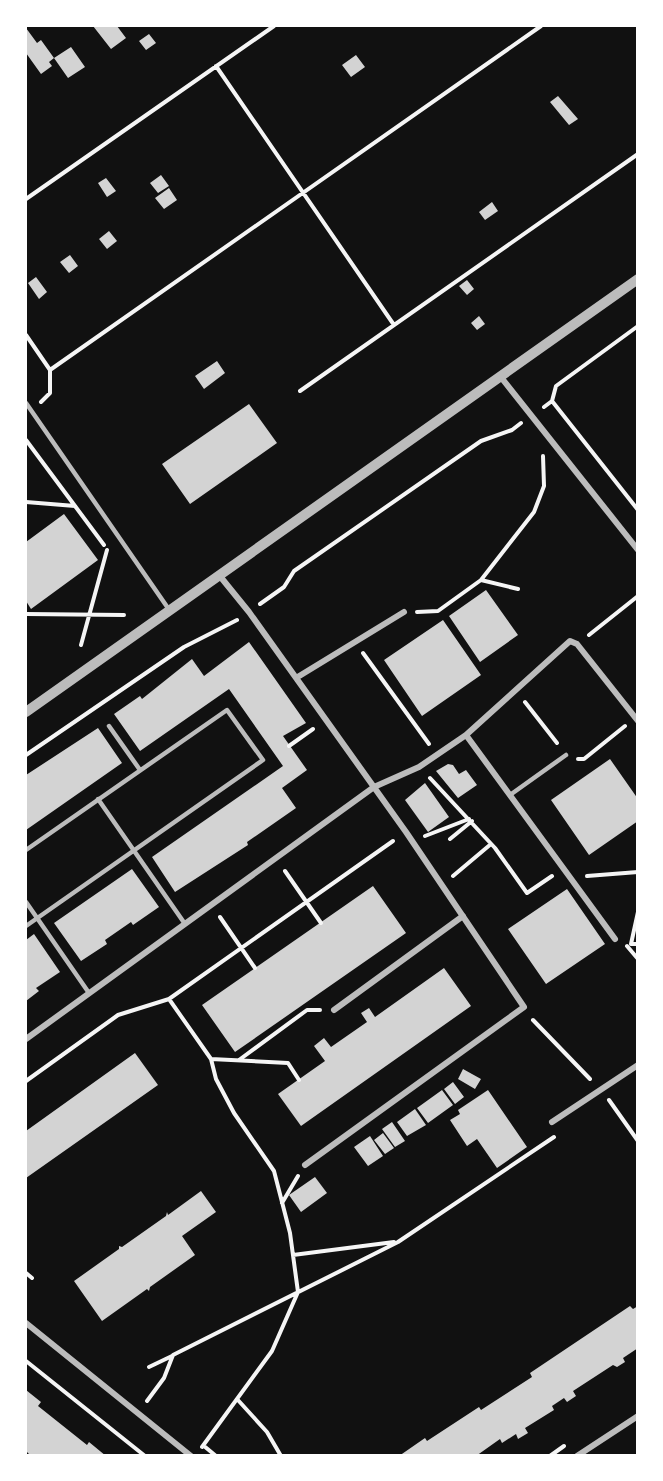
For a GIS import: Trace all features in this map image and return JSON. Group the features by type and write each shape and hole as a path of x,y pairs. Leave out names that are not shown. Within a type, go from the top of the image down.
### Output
{"street":[{"path":"26,712 638,279"},
{"path":"500,376 638,550"},
{"path":"219,575 249,612 412,840 524,1007 305,1165"},
{"path":"296,678 404,612"},
{"path":"26,1039 374,787 419,767 466,735 570,641 577,644 636,720"},
{"path":"466,735 615,939"},
{"path":"334,1010 463,916"},
{"path":"552,1122 638,1065"},
{"path":"26,1323 192,1455"},
{"path":"577,1455 638,1416"}],"lane":[{"path":"26,403 170,611"},
{"path":"26,850 227,710 263,760 26,926"},
{"path":"109,726 140,770"},
{"path":"510,795 566,754"},
{"path":"98,799 185,924"},
{"path":"26,902 89,993"}],"path":[{"path":"26,199 274,26"},
{"path":"50,370 542,26"},
{"path":"216,66 394,325"},
{"path":"300,391 638,154"},
{"path":"26,755 184,647 234,623 284,587 294,571 481,441 512,430 552,400 556,386 638,326"},
{"path":"26,335 50,370 50,393 40,402"},
{"path":"552,400 638,510"},
{"path":"404,612 438,611 481,579 534,512 544,486 542,429"},
{"path":"26,440 114,559"},
{"path":"26,502 75,506"},
{"path":"81,645 107,550"},
{"path":"481,579 518,590"},
{"path":"599,627 638,596"},
{"path":"26,614 124,615"},
{"path":"355,642 436,754"},
{"path":"515,689 570,759 584,759 636,720"},
{"path":"289,746 326,719"},
{"path":"419,767 491,844 527,893 564,868"},
{"path":"450,839 470,820"},
{"path":"412,840 470,820"},
{"path":"26,1081 118,1015 169,999 406,832"},
{"path":"442,885 491,844"},
{"path":"276,858 321,922"},
{"path":"571,877 638,872"},
{"path":"211,904 255,968"},
{"path":"638,912 631,944 638,944"},
{"path":"628,946 638,959"},
{"path":"169,999 211,1059 216,1078 234,1113 274,1171 293,1256 298,1292 272,1351 211,1433"},
{"path":"524,1007 538,1028 600,1090 638,1141"},
{"path":"238,1060 308,1010 334,1010"},
{"path":"211,1059 288,1063 299,1080"},
{"path":"599,1107 618,1094"},
{"path":"149,1367 398,1242 560,1133"},
{"path":"282,1203 305,1165"},
{"path":"293,1256 398,1242"},
{"path":"26,1273 32,1278"},
{"path":"156,1389 173,1355"},
{"path":"26,1361 144,1455"},
{"path":"237,1399 267,1432 281,1455"},
{"path":"203,1445 216,1455"}],"building":[{"path":"93,26 117,26 126,38 111,49"},
{"path":"26,28 37,43 41,40 54,58 49,62 52,66 41,74 26,53"},
{"path":"149,34 156,43 146,50 139,41"},
{"path":"71,47 85,67 68,78 54,58"},
{"path":"356,55 365,67 351,77 342,65"},
{"path":"558,96 578,119 569,125 550,102"},
{"path":"161,175 169,186 158,193 150,183"},
{"path":"106,178 116,191 107,197 98,183"},
{"path":"169,188 177,200 164,209 155,198"},
{"path":"492,202 498,211 485,220 479,212"},
{"path":"109,231 117,241 107,249 99,239"},
{"path":"70,255 78,266 69,273 60,262"},
{"path":"36,277 47,292 39,299 28,283"},
{"path":"467,280 474,289 467,295 459,286"},
{"path":"479,316 485,324 477,330 471,323"},
{"path":"217,361 225,373 204,389 195,376"},
{"path":"249,404 277,443 190,504 162,464"},
{"path":"64,514 98,560 31,609 26,601 26,542"},
{"path":"486,590 518,635 480,662 449,616"},
{"path":"443,620 481,675 422,716 384,660"},
{"path":"249,642 306,723 283,736 307,770 282,788 296,808 247,842 248,845 175,892 152,857 283,766 229,689 140,751 114,714 140,696 142,699 192,659 204,676"},
{"path":"98,728 122,763 26,830 26,775"},
{"path":"610,759 638,799 638,821 589,855 551,800"},
{"path":"448,764 453,765 459,774 466,770 477,785 458,798 436,771"},
{"path":"425,783 449,817 428,832 405,800"},
{"path":"132,869 159,907 133,925 131,922 105,940 107,944 81,961 54,923"},
{"path":"373,886 406,933 235,1052 202,1005"},
{"path":"567,889 605,944 546,984 508,929"},
{"path":"34,934 60,972 36,988 39,991 26,1001 26,940"},
{"path":"444,968 471,1006 301,1126 278,1094 325,1061 314,1046 324,1038 331,1047 367,1022 361,1013 369,1008 375,1017"},
{"path":"135,1053 158,1085 26,1178 26,1131"},
{"path":"463,1069 481,1079 475,1089 458,1079"},
{"path":"453,1082 464,1097 455,1104 444,1089"},
{"path":"442,1090 453,1105 428,1123 417,1108"},
{"path":"488,1090 527,1147 497,1168 477,1139 467,1146 450,1120 460,1114 458,1110"},
{"path":"415,1109 426,1125 407,1136 397,1122"},
{"path":"392,1122 405,1141 395,1147 382,1129"},
{"path":"383,1133 394,1148 385,1154 374,1140"},
{"path":"370,1136 383,1156 368,1166 354,1147"},
{"path":"315,1177 327,1193 301,1212 289,1195"},
{"path":"201,1191 216,1212 182,1236 195,1255 150,1287 149,1291 147,1289 102,1321 74,1281 119,1249 119,1246 122,1247 166,1216 167,1212 168,1215"},
{"path":"630,1306 633,1309 638,1306 638,1348 623,1358 625,1362 617,1367 613,1365 573,1391 576,1396 567,1402 564,1398 552,1406 554,1410 525,1428 528,1433 518,1439 516,1434 502,1443 500,1439 476,1456 399,1456 425,1438 427,1441 479,1407 481,1410 532,1377 530,1373"},
{"path":"26,1390 41,1402 38,1406 87,1445 89,1442 106,1456 31,1456 26,1451"}]}
